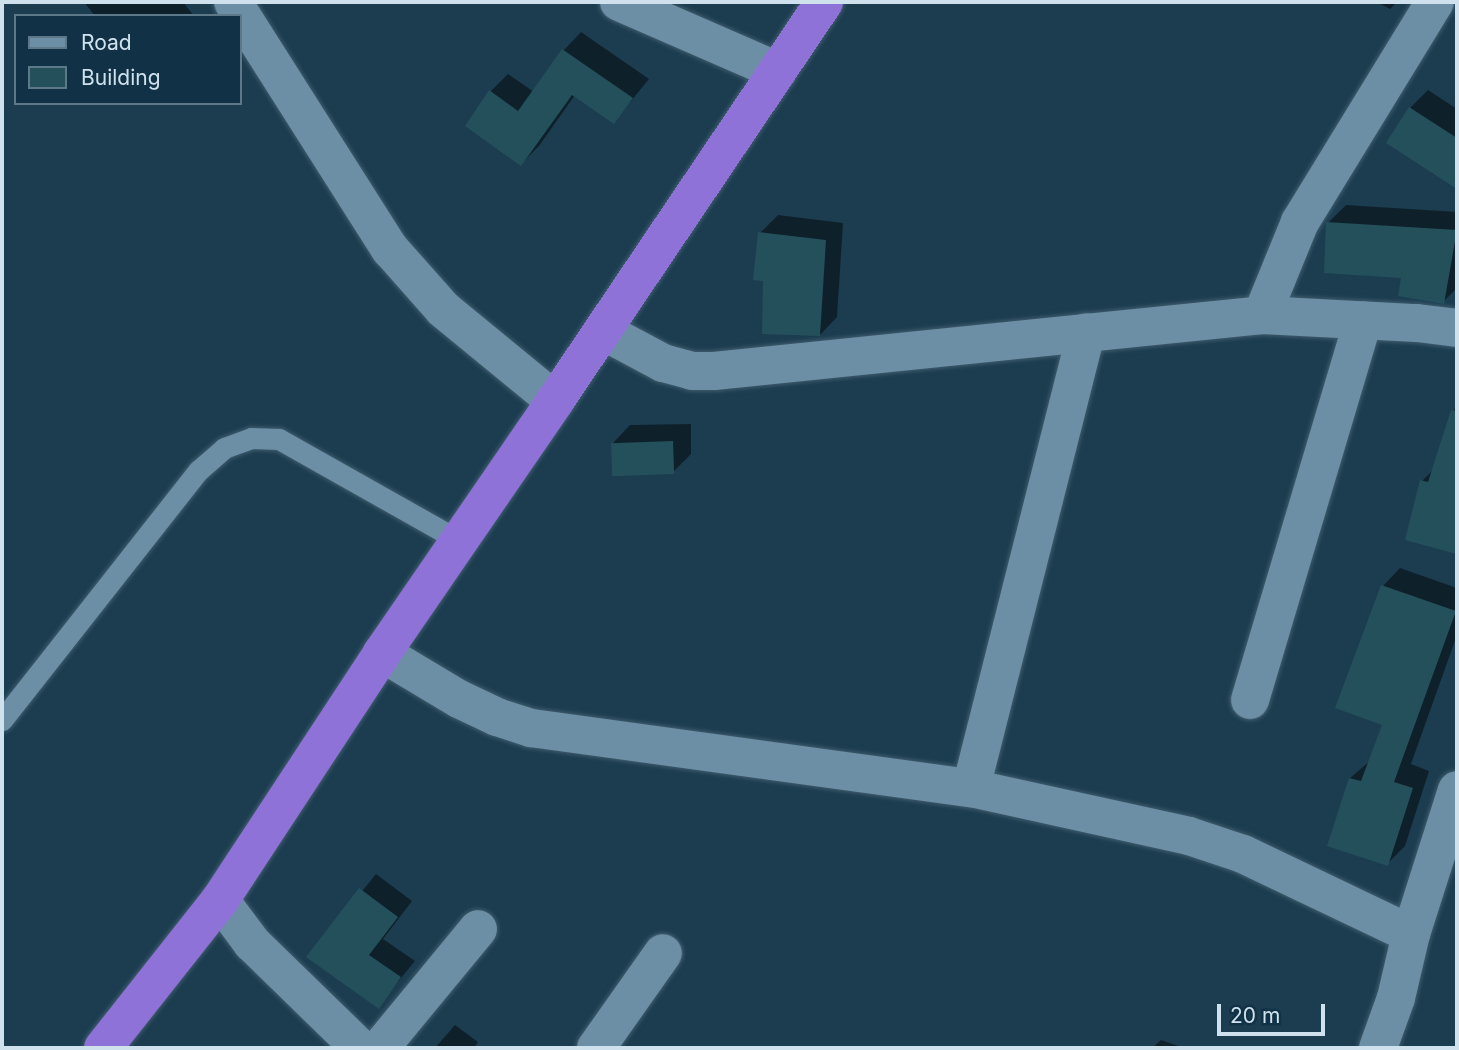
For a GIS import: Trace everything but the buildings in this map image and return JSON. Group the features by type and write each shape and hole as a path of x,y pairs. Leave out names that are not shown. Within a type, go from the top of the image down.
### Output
{"highway":[{"path":"103,1048 220,900 458,540 603,331 824,2"}],"street":[{"path":"619,2 778,71"},
{"path":"1262,315 1300,222 1435,2"},
{"path":"242,16 390,249 443,309 555,401"},
{"path":"603,331 663,363 692,371 1262,315 1457,328"},
{"path":"1250,700 1363,320"},
{"path":"971,788 1086,332"},
{"path":"382,653 459,699 497,717 531,728 971,788 1189,836 1244,854 1411,934"},
{"path":"1378,1048 1396,998 1411,934 1457,790"},
{"path":"220,900 253,943 360,1048"},
{"path":"380,1048 478,929"},
{"path":"596,1048 663,953"}],"lane":[{"path":"2,720 199,470 224,448 251,438 279,439 458,540"}]}
